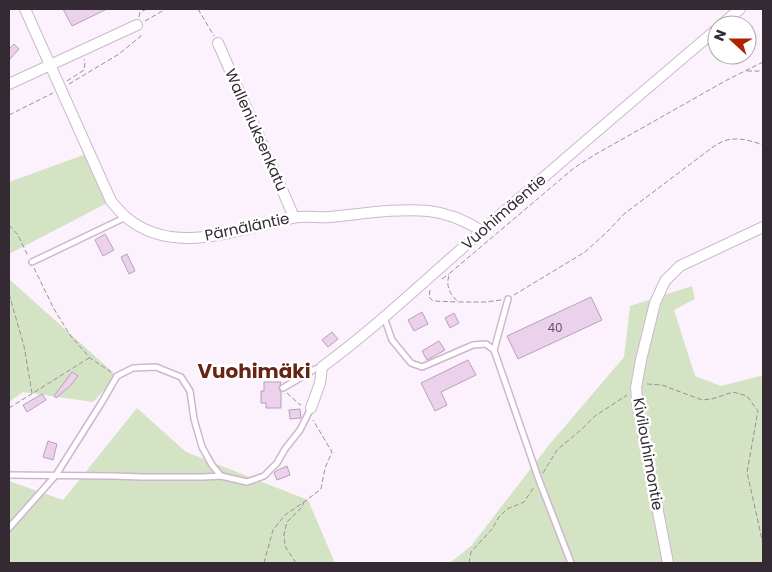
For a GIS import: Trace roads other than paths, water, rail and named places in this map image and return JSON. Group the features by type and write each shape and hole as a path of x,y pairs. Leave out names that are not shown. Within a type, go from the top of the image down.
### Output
{"street":[{"name":"Pärnäläntie","path":"25,9 111,201 126,217 138,226 172,237 194,238 294,217 326,217 406,210 430,211 466,221 482,231"},
{"path":"9,84 137,25"},
{"name":"Vuohimäentie","path":"322,367 384,317 707,38"},
{"name":"Walleniuksenkatu","path":"218,43 294,217"},
{"name":"Kivilouhimontie","path":"668,563 638,408 636,388 655,303 665,280 680,266 763,228"},
{"path":"310,410 320,383 322,367"}],"lane":[{"path":"32,262 126,217"},
{"path":"494,350 508,299"},
{"path":"384,317 392,340 411,364 422,367 474,345 486,344 494,350 539,480 571,563"},
{"path":"9,528 56,475 117,376 133,368 156,367 181,377 190,391 194,419 202,447 221,476"},
{"path":"283,388 315,369 322,367"},
{"path":"9,475 221,476 247,482 264,476 277,463 300,430 310,410"}],"district":[{"name":"Vuohimäki","path":"254,371"}]}
